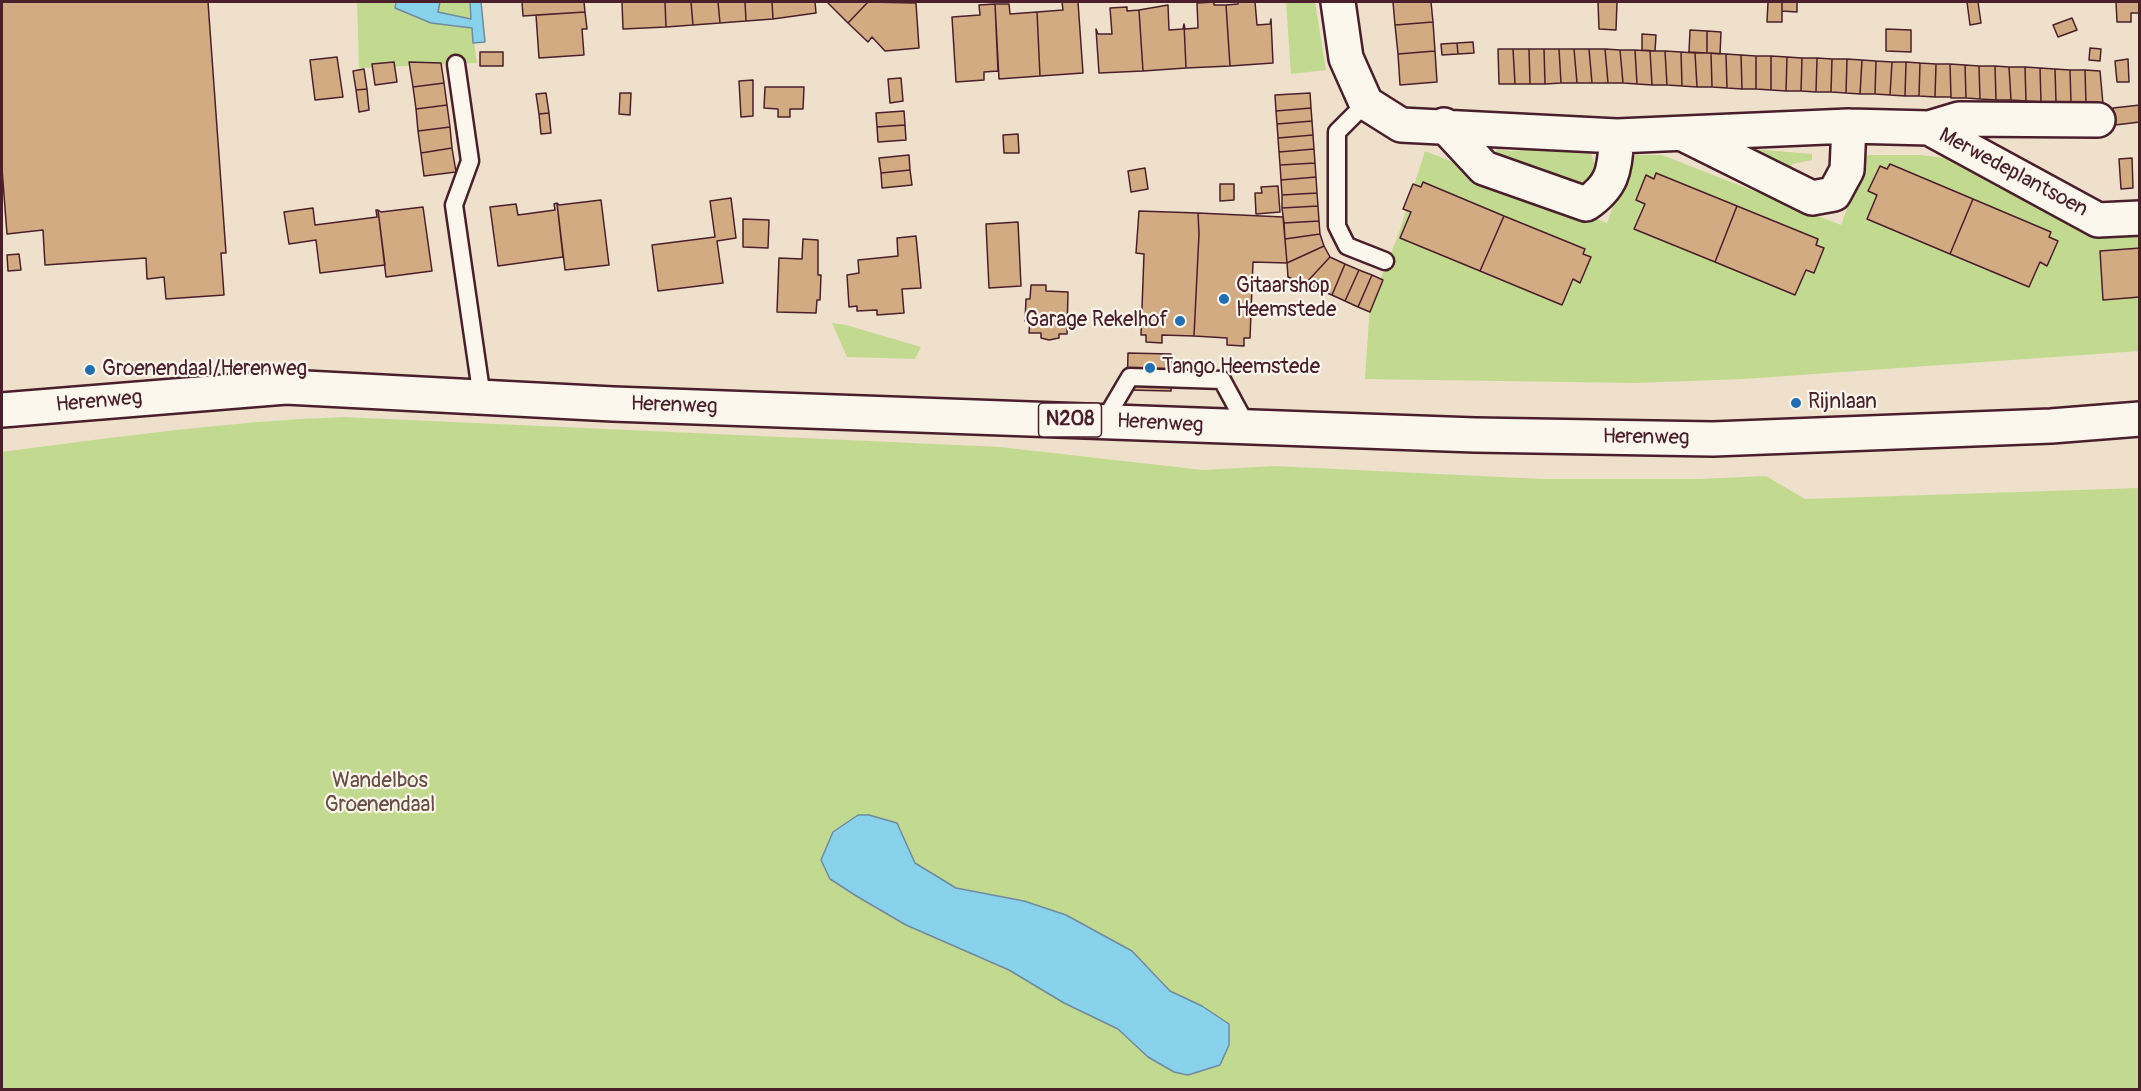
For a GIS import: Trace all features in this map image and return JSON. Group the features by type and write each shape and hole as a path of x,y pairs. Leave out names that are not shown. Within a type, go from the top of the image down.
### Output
{"main road":[{"path":"1338,2 1346,58 1366,103"},
{"name":"Merwedeplantsoen","path":"1366,103 1401,125 1444,125 1617,136 1849,126 1929,128 2098,220 2139,219"},
{"path":"1929,128 1959,119 2098,120"},
{"path":"1444,125 1484,168 1586,204 1602,193 1614,173 1617,136"},
{"name":"Merwedeplantsoen","path":"1678,132 1812,198 1834,194 1848,170 1849,126"},
{"name":"Herenweg","path":"2,411 286,387 482,398 1248,428 1713,439 2051,426 2139,419"}],"lane":[{"path":"456,64 470,161 454,205 482,398"},
{"path":"1366,103 1337,132 1337,226 1347,246 1385,261"},
{"path":"1104,421 1130,377 1222,380 1248,428"}],"green space":[{"path":"357,2 396,2 396,8 431,23 472,28 477,63 359,68"},
{"path":"440,2 470,2 471,19 437,12"},
{"path":"1286,2 1315,2 1326,70 1291,74"},
{"path":"1574,146 1591,153 1597,170 1591,185 1577,190 1492,158 1497,149 1511,151"},
{"path":"1742,148 1812,154 1812,160 1792,164 1791,175"},
{"path":"1425,151 1607,223 1632,155 1662,155 1841,225 1867,155 1920,155 1946,158 2139,224 2139,351 1744,379 1634,383 1365,379 1370,304 1398,236"},
{"path":"832,323 921,347 915,359 847,357"},
{"name":"Wandelbos Groenendaal","path":"344,417 1000,447 1203,470 1274,466 1542,479 1699,479 1766,476 1805,499 2139,488 2139,1089 2,1089 2,452 215,426"}],"water":[{"path":"396,2 440,2 438,12 471,19 470,2 481,2 485,42 473,43 472,28 431,23 395,8"},
{"path":"858,815 869,815 897,823 915,863 956,888 1024,901 1066,915 1132,951 1170,991 1202,1006 1229,1024 1229,1045 1220,1065 1188,1075 1174,1072 1148,1057 1118,1029 1064,1003 1009,970 906,925 830,879 821,860 833,832"}],"building":[{"path":"2,2 208,2 226,253 221,253 224,295 166,299 164,277 147,279 146,258 45,265 43,230 7,234 2,169"},
{"path":"522,2 584,2 585,12 523,16"},
{"path":"622,2 665,2 666,27 623,29"},
{"path":"665,2 691,2 693,25 666,27"},
{"path":"691,2 718,2 720,23 693,25"},
{"path":"718,2 745,2 746,21 720,23"},
{"path":"745,2 772,2 773,19 746,21"},
{"path":"772,2 815,2 816,13 773,19"},
{"path":"829,2 868,2 848,23"},
{"path":"868,2 916,3 919,48 885,51 872,37 868,42 848,23"},
{"path":"1062,2 1078,2 1083,73 1040,76 1037,12 1063,10"},
{"path":"1214,2 1214,5 1226,5 1230,66 1186,68 1184,24 1185,29 1198,28 1197,3"},
{"path":"1238,2 1255,2 1257,25 1270,24 1271,19 1273,63 1230,66 1226,5 1238,4"},
{"path":"1393,2 1431,2 1433,22 1395,25"},
{"path":"1598,2 1617,2 1616,30 1599,29"},
{"path":"1768,2 1782,2 1782,22 1767,22"},
{"path":"1782,2 1797,2 1797,12 1782,11"},
{"path":"1967,2 1978,2 1981,23 1970,25"},
{"path":"2116,2 2140,2 2140,13 2131,13 2131,22 2117,22"},
{"path":"995,4 998,71 984,72 984,80 956,82 952,17 980,15 979,5"},
{"path":"995,4 1009,4 1010,14 1037,12 1040,76 999,79"},
{"path":"1168,5 1169,30 1183,29 1184,24 1186,68 1143,71 1139,10"},
{"path":"1127,7 1127,11 1139,10 1143,71 1099,73 1096,29 1098,34 1112,34 1110,8"},
{"path":"585,12 587,29 582,29 584,55 539,58 536,15"},
{"path":"2072,18 2077,30 2058,37 2053,25"},
{"path":"1433,22 1435,51 1398,54 1395,25"},
{"path":"1886,29 1911,30 1911,52 1886,51"},
{"path":"1690,30 1707,31 1707,53 1689,52"},
{"path":"1707,31 1721,32 1720,54 1707,53"},
{"path":"1642,34 1656,35 1655,51 1642,50"},
{"path":"1473,42 1474,53 1458,54 1457,43"},
{"path":"1457,43 1458,54 1442,55 1441,44"},
{"path":"2090,48 2101,49 2100,61 2089,60"},
{"path":"1498,49 1513,49 1515,84 1499,84"},
{"path":"1513,49 1529,49 1530,84 1515,84"},
{"path":"1529,49 1544,49 1545,84 1530,84"},
{"path":"1544,49 1559,49 1561,83 1545,84"},
{"path":"1559,49 1574,49 1577,83 1561,83"},
{"path":"1574,49 1589,49 1592,83 1577,83"},
{"path":"1589,49 1605,49 1608,83 1592,83"},
{"path":"1605,49 1620,50 1623,83 1608,83"},
{"path":"1620,50 1635,50 1637,84 1623,83"},
{"path":"1635,50 1650,51 1652,85 1637,84"},
{"path":"1435,51 1437,82 1400,85 1398,54"},
{"path":"1650,51 1665,51 1667,85 1652,85"},
{"path":"1665,51 1681,52 1682,86 1667,85"},
{"path":"480,52 503,52 503,66 480,66"},
{"path":"1681,52 1695,53 1697,87 1682,86"},
{"path":"1695,53 1711,53 1712,87 1697,87"},
{"path":"1711,53 1726,54 1727,88 1712,87"},
{"path":"1726,54 1741,55 1742,89 1727,88"},
{"path":"1741,55 1756,56 1756,89 1742,89"},
{"path":"1756,56 1771,56 1771,90 1756,89"},
{"path":"1771,56 1787,57 1786,91 1771,90"},
{"path":"337,57 343,97 315,100 310,60"},
{"path":"1787,57 1802,58 1801,91 1786,91"},
{"path":"1802,58 1817,58 1816,92 1801,91"},
{"path":"1817,58 1832,59 1831,92 1816,92"},
{"path":"1832,59 1847,59 1846,93 1831,92"},
{"path":"1847,59 1862,60 1860,94 1846,93"},
{"path":"2128,59 2129,82 2117,82 2115,61"},
{"path":"1862,60 1876,61 1875,94 1860,94"},
{"path":"1876,61 1892,62 1890,95 1875,94"},
{"path":"394,62 397,82 375,85 372,64"},
{"path":"409,62 441,63 444,83 413,87"},
{"path":"1892,62 1906,62 1905,96 1890,95"},
{"path":"1906,62 1920,63 1919,96 1905,96"},
{"path":"1920,63 1936,64 1935,97 1919,96"},
{"path":"1936,64 1950,64 1951,97 1935,97"},
{"path":"1950,64 1965,65 1966,98 1951,98"},
{"path":"1965,65 1979,66 1980,99 1966,98"},
{"path":"1979,66 1995,66 1996,100 1980,99"},
{"path":"1995,66 2009,67 2011,100 1996,100"},
{"path":"2009,67 2025,67 2026,101 2011,100"},
{"path":"2025,67 2040,68 2041,102 2026,101"},
{"path":"2040,68 2055,69 2056,102 2041,102"},
{"path":"364,69 367,89 356,90 353,71"},
{"path":"2055,69 2070,70 2071,103 2056,102"},
{"path":"2070,70 2085,70 2086,104 2071,103"},
{"path":"2085,70 2100,71 2103,104 2086,104"},
{"path":"901,78 903,101 890,103 888,79"},
{"path":"753,80 753,116 741,117 739,81"},
{"path":"444,83 447,105 416,109 413,87"},
{"path":"765,87 804,87 803,109 790,109 790,117 778,117 778,109 764,108"},
{"path":"367,89 369,110 359,112 356,90"},
{"path":"546,93 549,113 539,114 536,94"},
{"path":"620,93 631,93 630,115 619,114"},
{"path":"1310,93 1311,108 1276,111 1275,95"},
{"path":"447,105 450,127 418,131 416,109"},
{"path":"2140,105 2140,122 2115,125 2113,108"},
{"path":"1311,108 1312,121 1277,124 1276,111"},
{"path":"904,111 905,125 877,127 876,113"},
{"path":"549,113 551,133 541,134 539,114"},
{"path":"1312,121 1313,135 1278,138 1277,124"},
{"path":"905,125 906,140 878,142 877,127"},
{"path":"450,127 452,148 421,153 418,131"},
{"path":"1018,134 1019,153 1004,153 1003,135"},
{"path":"1313,135 1314,149 1279,152 1278,138"},
{"path":"452,148 456,172 424,176 421,153"},
{"path":"1314,149 1315,163 1280,165 1279,152"},
{"path":"909,155 910,170 881,173 879,158"},
{"path":"2132,158 2133,188 2121,189 2119,159"},
{"path":"1315,163 1316,177 1281,180 1280,165"},
{"path":"1890,164 1973,199 1950,254 1867,219 1877,195 1868,191 1880,166 1887,169"},
{"path":"1145,168 1148,189 1131,192 1128,171"},
{"path":"910,170 912,185 882,188 881,173"},
{"path":"1656,173 1737,206 1715,262 1634,229 1645,204 1636,200 1646,175 1654,179"},
{"path":"1316,177 1317,193 1282,195 1281,180"},
{"path":"1423,182 1504,216 1480,271 1400,238 1411,212 1403,209 1413,184 1421,187"},
{"path":"1220,184 1234,184 1234,200 1220,201"},
{"path":"1278,186 1280,212 1256,214 1255,193 1262,193 1261,187"},
{"path":"1317,193 1318,206 1282,208 1282,195"},
{"path":"731,198 736,238 717,241 723,283 658,291 652,245 715,237 710,201"},
{"path":"1973,199 2051,232 2049,237 2058,241 2047,266 2040,262 2029,287 1950,254"},
{"path":"601,200 609,265 565,270 557,203 559,205"},
{"path":"557,203 563,257 498,266 490,207 516,204 518,215 555,210 554,204"},
{"path":"1318,206 1319,221 1284,223 1282,208"},
{"path":"1737,206 1818,239 1816,245 1824,248 1814,273 1806,270 1795,295 1715,262"},
{"path":"423,207 432,271 386,277 378,210 381,212"},
{"path":"313,208 315,225 377,217 376,210 378,210 385,265 320,273 316,240 289,244 284,212"},
{"path":"1139,211 1198,213 1194,336 1162,335 1162,343 1146,342 1146,335 1141,335 1144,254 1136,253"},
{"path":"1198,213 1283,217 1287,263 1253,262 1250,338 1244,338 1244,346 1227,345 1227,338 1194,336"},
{"path":"1504,216 1585,249 1583,254 1591,257 1580,283 1573,279 1562,305 1480,271"},
{"path":"743,219 769,220 768,248 743,247"},
{"path":"1319,221 1320,234 1285,239 1284,223"},
{"path":"1018,222 1021,286 989,288 986,224"},
{"path":"1320,234 1324,246 1287,263 1285,239"},
{"path":"916,236 921,288 902,289 904,313 877,315 877,310 857,311 857,306 849,307 847,275 859,273 858,260 898,256 897,238"},
{"path":"803,239 818,240 818,275 821,275 820,300 817,300 816,313 777,312 779,258 802,259"},
{"path":"1324,246 1330,257 1305,284 1288,277 1287,263"},
{"path":"2140,248 2140,297 2103,300 2100,251"},
{"path":"19,254 21,270 8,271 7,255"},
{"path":"1330,257 1345,264 1332,295 1305,284"},
{"path":"1345,264 1359,270 1345,301 1332,295"},
{"path":"1359,270 1372,275 1358,307 1345,301"},
{"path":"1372,275 1383,280 1370,312 1358,307"},
{"path":"1031,285 1046,285 1046,291 1068,292 1067,334 1059,334 1059,338 1049,340 1041,338 1041,333 1029,333 1030,321 1025,321 1026,299 1030,299"},
{"path":"1128,353 1171,354 1171,391 1127,390"}],"place":[{"name":"Gitaarshop Heemstede","path":"1224,299"},
{"name":"Garage Rekelhof","path":"1180,321"},
{"name":"Tango Heemstede","path":"1150,368"},
{"name":"Groenendaal/Herenweg","path":"90,370"},
{"name":"Rijnlaan","path":"1796,403"}]}
